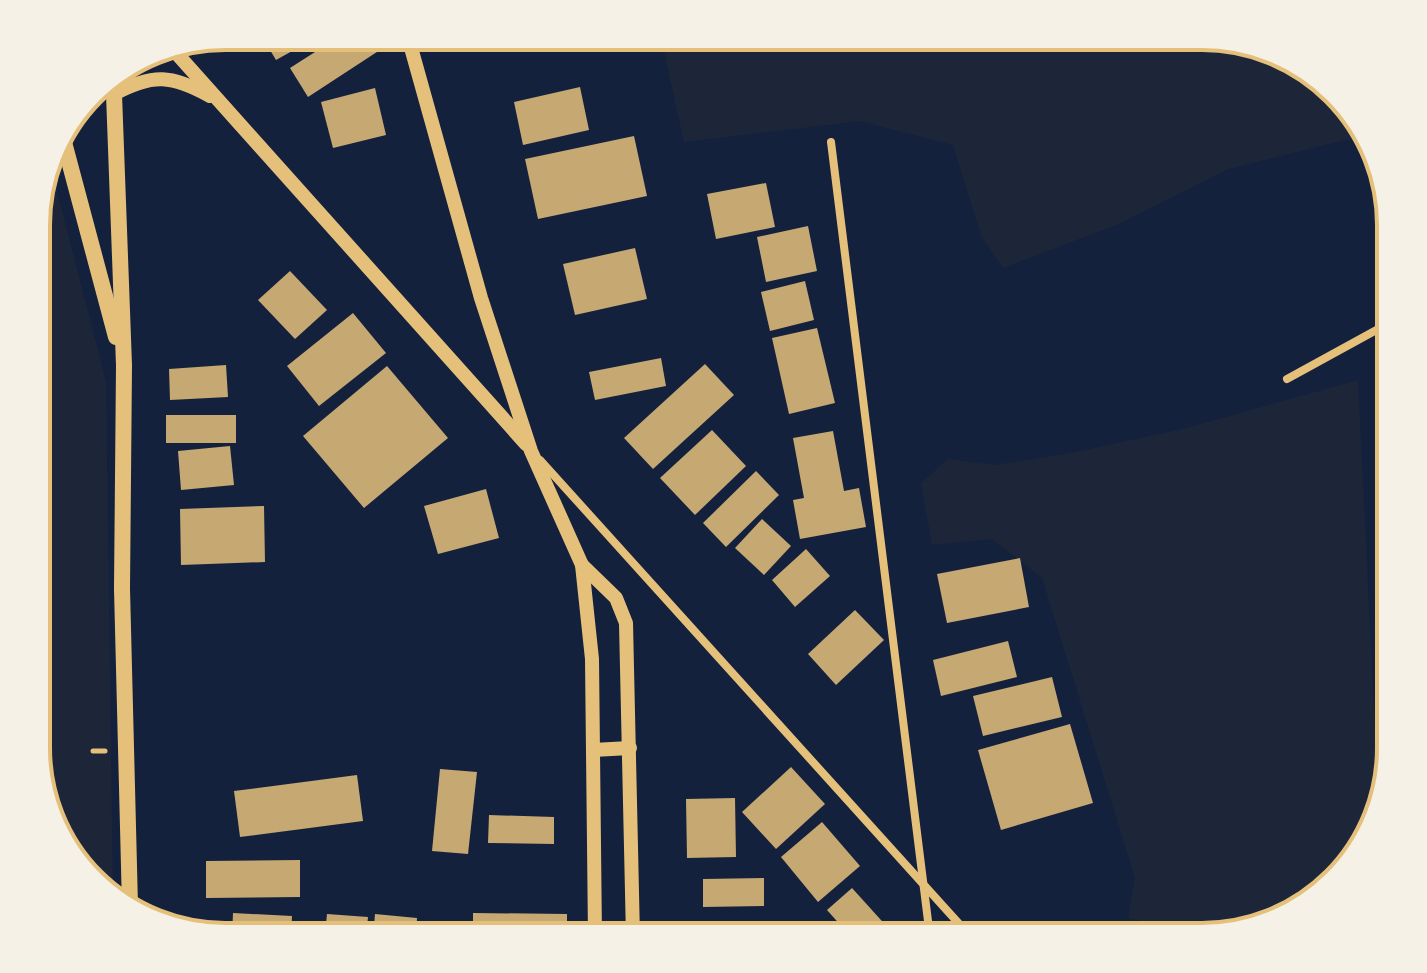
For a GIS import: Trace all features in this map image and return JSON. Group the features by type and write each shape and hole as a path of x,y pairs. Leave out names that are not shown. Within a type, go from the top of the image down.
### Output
{"main road":[{"path":"111,91 124,365 122,589 130,895"},
{"path":"66,151 124,365"}],"street":[{"path":"412,50 481,298 531,451 582,565 591,625 595,923"},
{"path":"179,56 958,923"},
{"path":"121,84 179,79 221,102"},
{"path":"831,142 928,923"},
{"path":"1287,379 1377,330"},
{"path":"582,565 616,598 626,623 633,923"},
{"path":"593,750 630,748"}],"shaded area":[{"path":"664,50 1225,51 1269,63 1299,79 1334,109 1355,140 1228,169 1116,225 1003,268 981,235 953,145 860,121 684,142"},
{"path":"55,184 106,382 113,882 86,855 68,826 51,771 50,225"},
{"path":"1358,380 1377,763 1368,805 1359,826 1334,864 1309,887 1290,900 1248,917 1214,923 1150,923 1128,918 1135,878 1042,578 992,539 932,545 921,483 948,459 994,465 1066,454 1183,429"}],"building":[{"path":"270,50 294,50 276,60"},
{"path":"318,50 380,50 308,97 290,68"},
{"path":"580,87 589,130 523,145 514,102"},
{"path":"375,88 386,135 333,148 321,102"},
{"path":"634,136 647,196 538,219 525,159"},
{"path":"766,183 775,227 716,239 707,194"},
{"path":"808,226 817,271 766,282 757,237"},
{"path":"635,248 647,299 575,315 563,264"},
{"path":"290,271 327,310 295,339 258,300"},
{"path":"805,281 814,320 770,331 761,292"},
{"path":"353,313 386,353 319,406 287,366"},
{"path":"817,328 835,403 789,414 772,338"},
{"path":"661,358 666,386 595,400 589,372"},
{"path":"705,364 734,395 653,469 624,438"},
{"path":"226,365 228,397 170,400 169,369"},
{"path":"387,366 448,438 364,508 303,436"},
{"path":"166,415 236,415 236,443 166,443"},
{"path":"712,430 746,466 695,515 660,478"},
{"path":"833,431 844,491 859,488 866,527 800,539 793,500 804,498 793,438"},
{"path":"230,446 234,485 181,490 178,451"},
{"path":"756,471 779,495 726,547 703,523"},
{"path":"486,489 499,538 438,554 424,506"},
{"path":"264,506 265,562 181,565 180,509"},
{"path":"762,519 791,546 764,575 735,548"},
{"path":"806,549 830,576 795,607 772,580"},
{"path":"1020,558 1029,607 947,623 937,574"},
{"path":"855,610 884,640 836,685 808,654"},
{"path":"1008,641 1017,677 941,696 933,660"},
{"path":"1052,677 1062,717 983,736 973,696"},
{"path":"1070,724 1093,803 1001,830 978,750"},
{"path":"791,767 825,804 776,849 742,812"},
{"path":"440,769 477,772 468,854 432,851"},
{"path":"357,775 363,821 240,837 234,791"},
{"path":"735,798 736,857 687,858 686,799"},
{"path":"489,815 554,817 554,844 488,843"},
{"path":"822,822 860,866 818,902 781,857"},
{"path":"300,860 300,897 206,898 206,861"},
{"path":"764,878 764,906 703,907 703,879"},
{"path":"852,888 884,923 839,923 827,910"},
{"path":"233,913 292,916 292,923 233,923"},
{"path":"473,913 567,914 567,923 473,923"},
{"path":"327,914 368,917 367,923 326,923"},
{"path":"375,914 417,918 417,923 374,923"}]}
